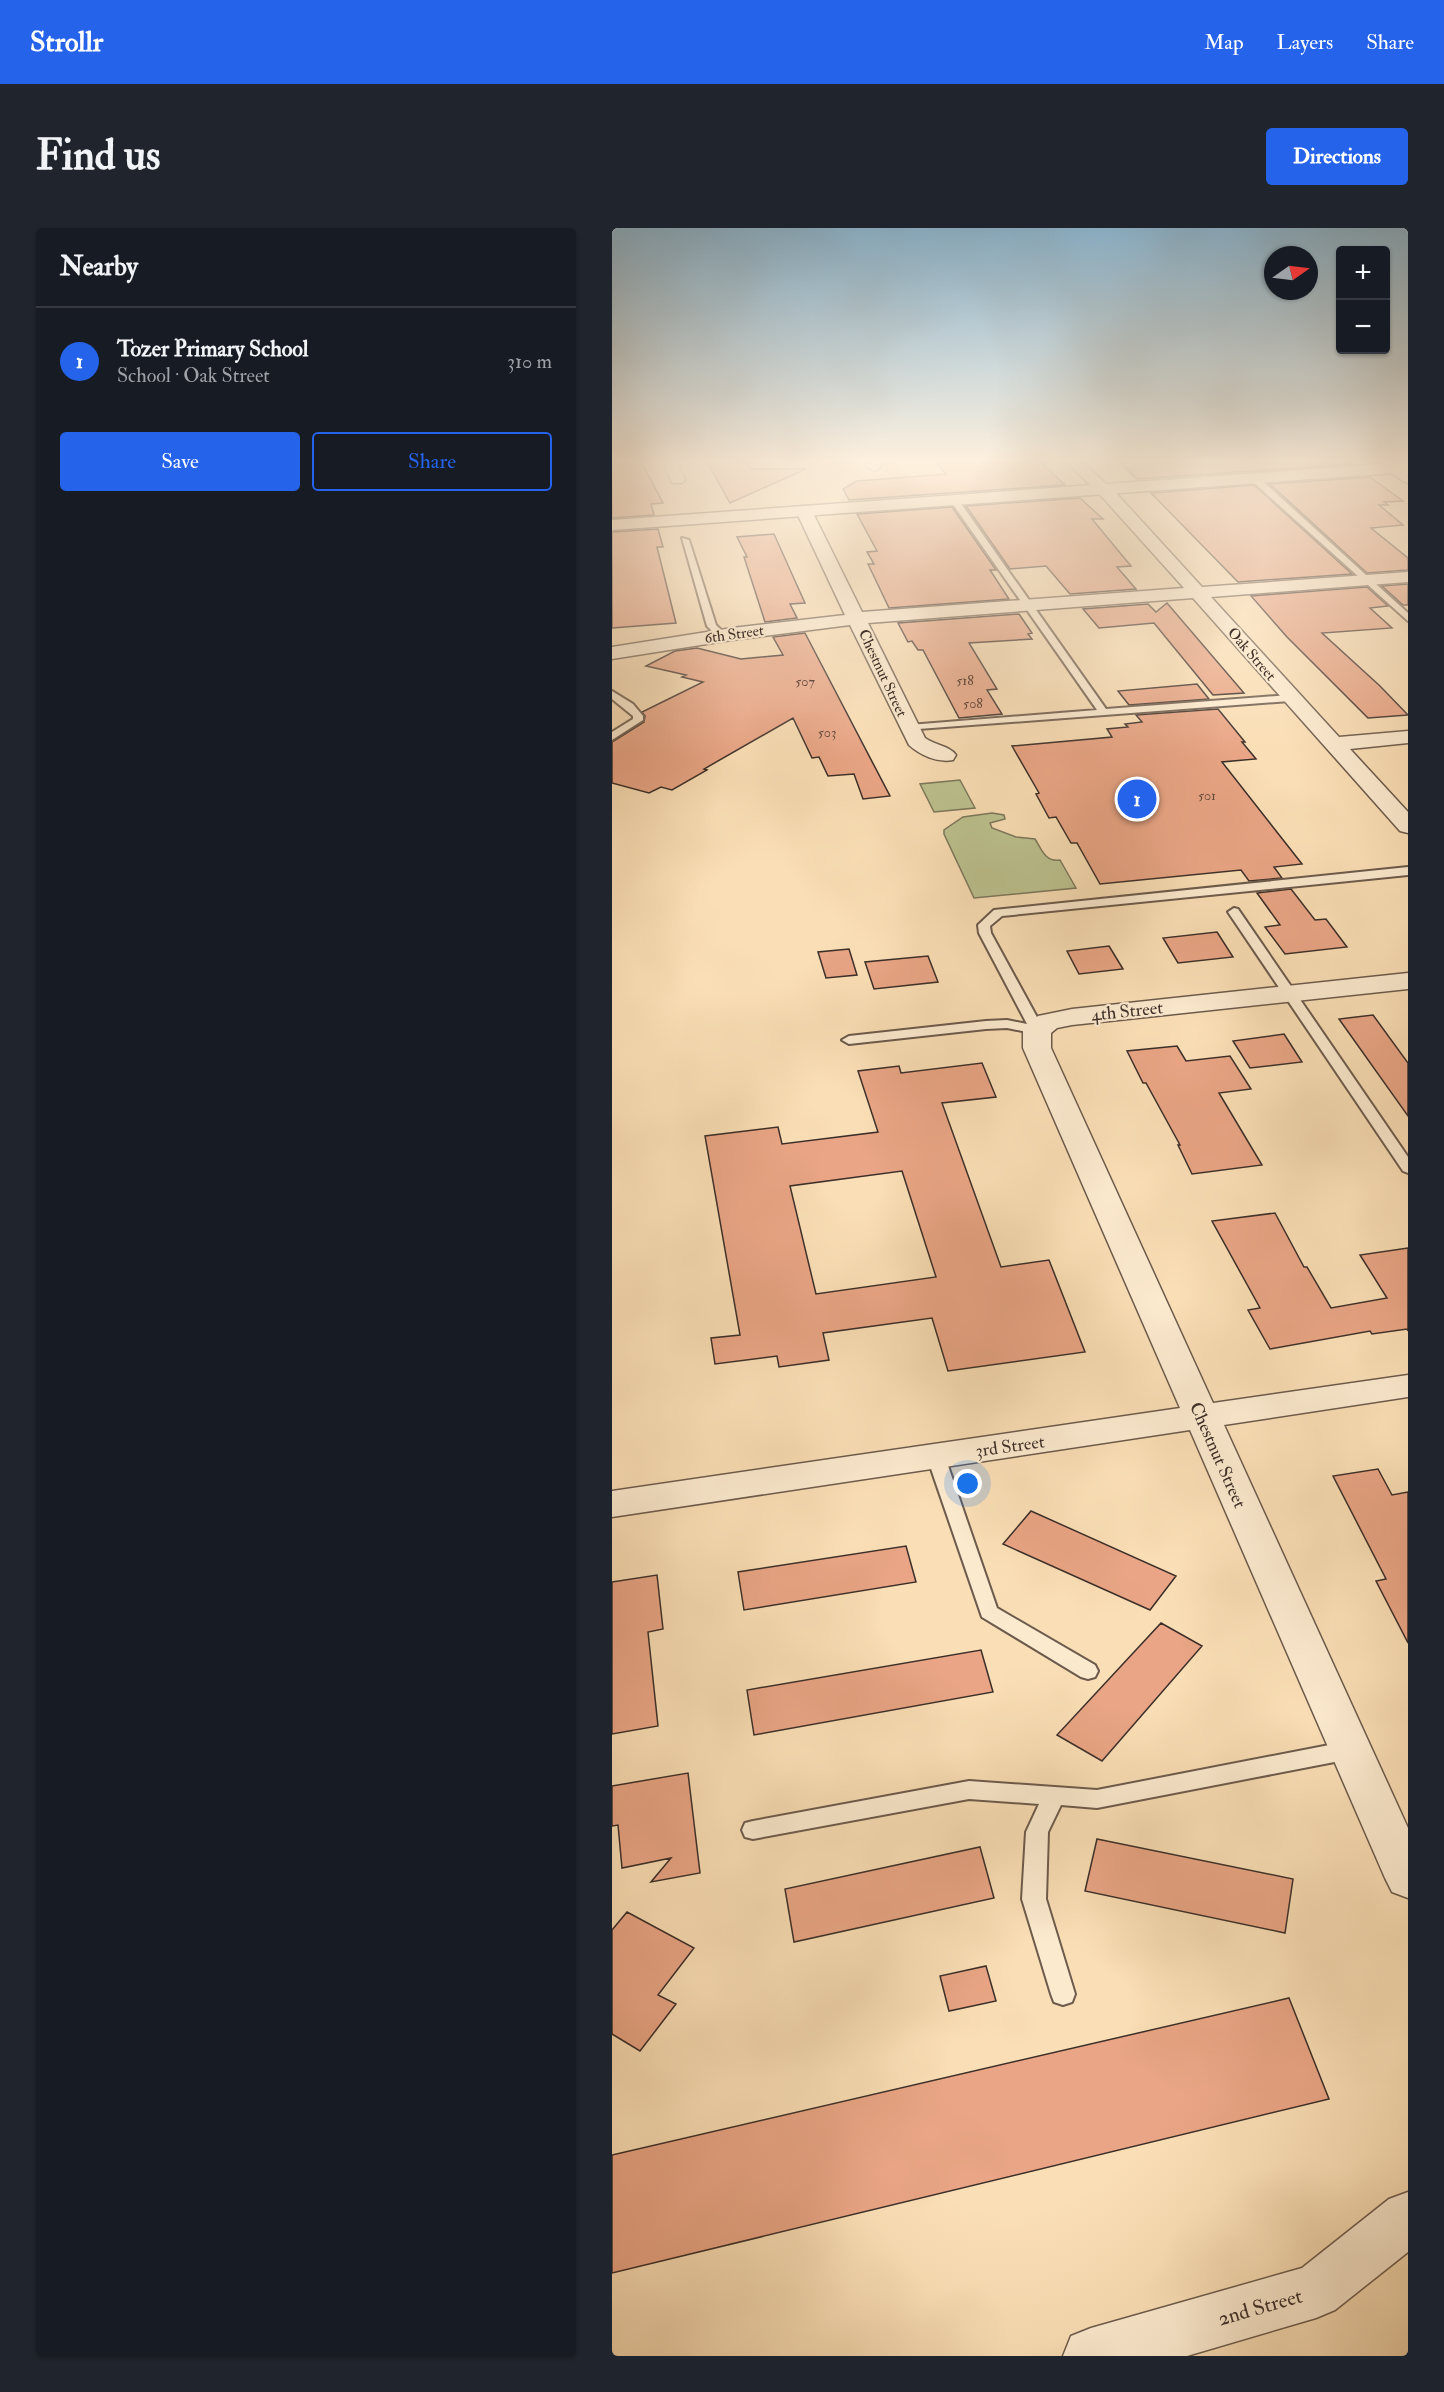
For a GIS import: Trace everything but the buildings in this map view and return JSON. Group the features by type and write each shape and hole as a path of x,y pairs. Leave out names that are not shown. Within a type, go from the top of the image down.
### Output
{"street":[{"name":"Chestnut Street","path":"827,557 916,741 926,749 945,755"},
{"name":"Oak Street","path":"1165,557 1408,826"},
{"name":"6th Street","path":"612,642 717,631 833,623 857,618 1408,577"},
{"name":"6th Street","path":"612,653 717,631"},
{"path":"1334,744 1408,737"},
{"name":"4th Street","path":"1037,1030 1048,1022 1072,1017 1408,981"},
{"name":"Chestnut Street","path":"1037,1030 1037,1048 1408,1878"},
{"name":"3rd Street","path":"612,1504 1408,1386"},
{"name":"2nd Street","path":"1091,2356 1316,2291 1408,2218"}],"lane":[{"path":"691,557 717,631"},
{"path":"996,557 1020,591 1026,605 1103,712"},
{"path":"1341,557 1408,618"},
{"path":"612,694 636,712 638,720 612,737"},
{"path":"909,728 1290,698"},
{"path":"1037,1030 986,933 984,925 998,913 1408,871"},
{"path":"1234,912 1408,1168"},
{"path":"849,1040 986,1024 1007,1024 1037,1030"},
{"path":"936,1457 989,1612 1088,1671"},
{"path":"753,1830 969,1790 1097,1799 1350,1750"},
{"path":"1054,1796 1037,1832 1034,1899 1063,1994"}],"green space":[{"path":"960,780 975,808 934,812 920,784"},
{"path":"992,813 1004,815 1005,819 990,823 992,828 1016,837 1035,839 1047,857 1060,860 1076,888 974,898 944,830 963,817"}],"place":[{"name":"Tozer Primary School","path":"1137,799"}]}
